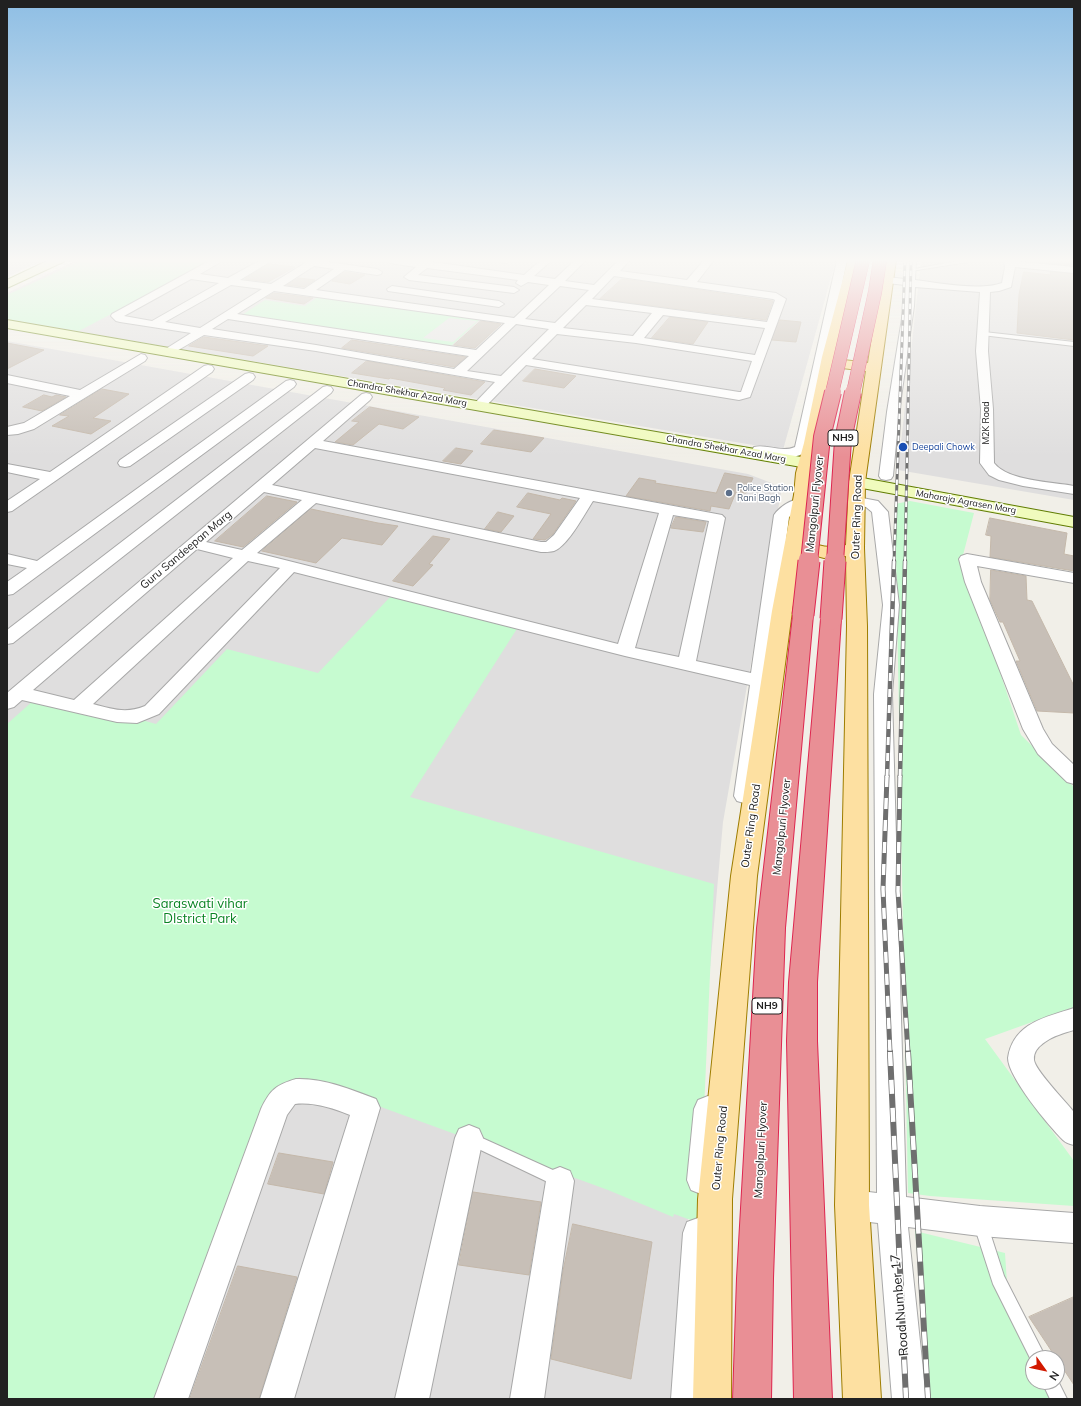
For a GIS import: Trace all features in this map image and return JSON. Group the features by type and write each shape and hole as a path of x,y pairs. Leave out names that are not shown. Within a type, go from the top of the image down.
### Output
{"highway":[{"name":"Mangolpuri Flyover","path":"752,1399 755,1278 771,928 822,437 848,326"},
{"name":"Mangolpuri Flyover","path":"812,1399 802,1041 803,990 843,440 868,326"}],"main road":[{"name":"Outer Ring Road","path":"712,1399 715,1199 744,876 782,611 801,502 805,468 837,326"},
{"name":"Outer Ring Road","path":"862,1399 852,1205 857,626 855,548 857,485 880,326"},
{"path":"828,362 874,368"},
{"path":"794,540 803,546 828,553 844,552 855,548"}],"street":[{"name":"Chandra Shekhar Azad Marg","path":"15,326 155,355 208,369 248,377 805,468"},
{"path":"165,326 316,348 504,380"},
{"path":"7,431 18,430 29,426 81,394 210,326"},
{"path":"291,326 479,354"},
{"path":"457,373 510,326"},
{"path":"539,326 759,359"},
{"path":"478,406 559,326"},
{"path":"636,340 648,326"},
{"path":"524,361 743,396 746,394 772,326"},
{"path":"689,443 704,442 784,454 794,453 801,449 828,326"},
{"path":"886,476 893,412 906,326"},
{"name":"M2K Road","path":"983,326 984,334 982,351 987,409 987,463 998,474 1011,479 1074,490"},
{"name":"Chandra Shekhar Azad Marg","path":"7,334 155,355 478,406 689,443 707,451"},
{"path":"7,508 208,369"},
{"path":"125,463 248,377"},
{"path":"7,379 81,394"},
{"path":"7,590 290,384"},
{"path":"7,639 327,390"},
{"name":"Guru Sandeepan Marg","path":"13,698 366,397"},
{"path":"312,443 589,496 717,518 686,665"},
{"path":"7,468 53,477"},
{"name":"Maharaja Agrasen Marg","path":"857,485 886,476 1032,508 1074,522"},
{"name":"Maharaja Agrasen Marg","path":"857,485 1032,508 1074,509"},
{"name":"Road Number 17","path":"857,485 871,503 877,506 880,512 891,605 883,694 892,1210 909,1399"},
{"path":"260,487 541,547 550,547 560,538 589,496"},
{"path":"78,707 244,556 313,498"},
{"path":"688,1399 703,1149 758,681 782,515 801,502"},
{"path":"625,651 667,510"},
{"path":"194,544 292,566 625,651 758,681"},
{"path":"7,559 40,566"},
{"path":"1074,578 967,559 973,582 1033,729 1045,749 1074,777"},
{"path":"13,698 78,707 117,716 137,717 152,710 292,566"},
{"path":"1074,1019 1054,1025 1033,1036 1024,1047 1021,1061 1030,1078 1074,1132"},
{"path":"171,1399 274,1109 286,1095 301,1091 312,1091 366,1108 277,1399"},
{"path":"412,1399 469,1138"},
{"path":"527,1399 560,1181"},
{"path":"852,1205 980,1222 1074,1228"}],"lane":[{"path":"984,334 1074,344"},
{"path":"469,1138 560,1181"},
{"path":"980,1222 998,1279 1034,1350"},
{"path":"1054,1390 1059,1399"}],"shaded area":[{"path":"41,326 818,326 783,450"},
{"path":"439,326 472,326 453,342 423,338"},
{"path":"914,326 1074,326 1074,500 898,470"},
{"path":"7,341 748,474 782,487 723,822 672,1399 7,1399"}],"green space":[{"path":"47,326 89,326 79,331"},
{"path":"314,326 473,326 451,346"},
{"path":"910,501 974,513 962,559 1021,735 1074,787 1074,1007 985,1039 1074,1161 1074,1206 930,1196 908,1193 895,504"},
{"name":"Saraswati vihar DIstrict Park","path":"392,595 520,624 410,797 714,884 699,1223 674,1214 673,1217 608,1190 299,1077 167,1399 7,1399 7,724 43,692 156,724 227,649 318,673"},
{"path":"915,1231 1005,1253 1009,1313 1029,1350 1025,1350 1025,1390 1054,1390 1059,1399 931,1399"}],"building":[{"path":"476,326 499,326 475,348 454,345"},
{"path":"663,326 706,326 693,344 652,338"},
{"path":"778,326 800,326 796,342 772,340"},
{"path":"1017,326 1074,326 1074,340 1017,333"},
{"path":"204,337 268,346 253,356 189,346"},
{"path":"352,340 466,357 454,367 342,348"},
{"path":"7,343 44,350 7,369"},
{"path":"367,361 485,382 471,395 443,390 445,388 352,373"},
{"path":"535,369 576,376 564,388 523,381"},
{"path":"102,389 129,394 93,418 111,421 91,434 52,426 69,416 60,415"},
{"path":"44,395 52,397 56,395 66,397 42,411 23,407"},
{"path":"370,407 419,417 403,429 379,424 353,445 335,442 359,422 352,421"},
{"path":"494,430 544,438 531,452 481,444"},
{"path":"456,448 473,451 461,464 443,461"},
{"path":"725,473 753,478 746,493 736,492 729,509 711,506 710,511 626,496 639,478 656,481 655,483 716,493"},
{"path":"528,493 560,500 562,498 576,501 553,534 545,540 533,539 551,514 517,507"},
{"path":"267,496 297,502 243,547 215,541"},
{"path":"311,509 398,526 382,545 342,538 316,563 262,551"},
{"path":"498,512 514,516 501,532 485,529"},
{"path":"676,517 706,522 703,532 671,528"},
{"path":"990,518 1067,533 1064,554 1074,556 1074,571 990,557 991,536 986,535"},
{"path":"433,536 450,539 429,564 433,565 413,586 393,581"},
{"path":"991,570 1026,576 1027,600 1032,601 1074,686 1074,713 1037,711 1016,661 1020,661 1003,622 1000,622 990,600"},
{"path":"279,1153 333,1162 324,1194 268,1184"},
{"path":"473,1192 541,1202 529,1275 459,1265"},
{"path":"573,1224 652,1242 631,1379 551,1359 563,1271"},
{"path":"238,1266 297,1277 259,1399 190,1399"},
{"path":"1074,1297 1074,1385 1065,1371 1065,1350 1051,1350 1029,1317"}],"railway":[{"path":"894,562 903,326"},
{"path":"905,562 910,326"},
{"path":"887,777 894,561"},
{"path":"900,777 905,561"},
{"path":"887,776 883,889 890,1053"},
{"path":"900,776 898,891 908,1053"},
{"path":"890,1052 906,1399"},
{"path":"908,1052 928,1399"}],"place":[{"name":"Deepali Chowk","path":"903,447"},
{"name":"Police Station Rani Bagh","path":"729,493"}]}
